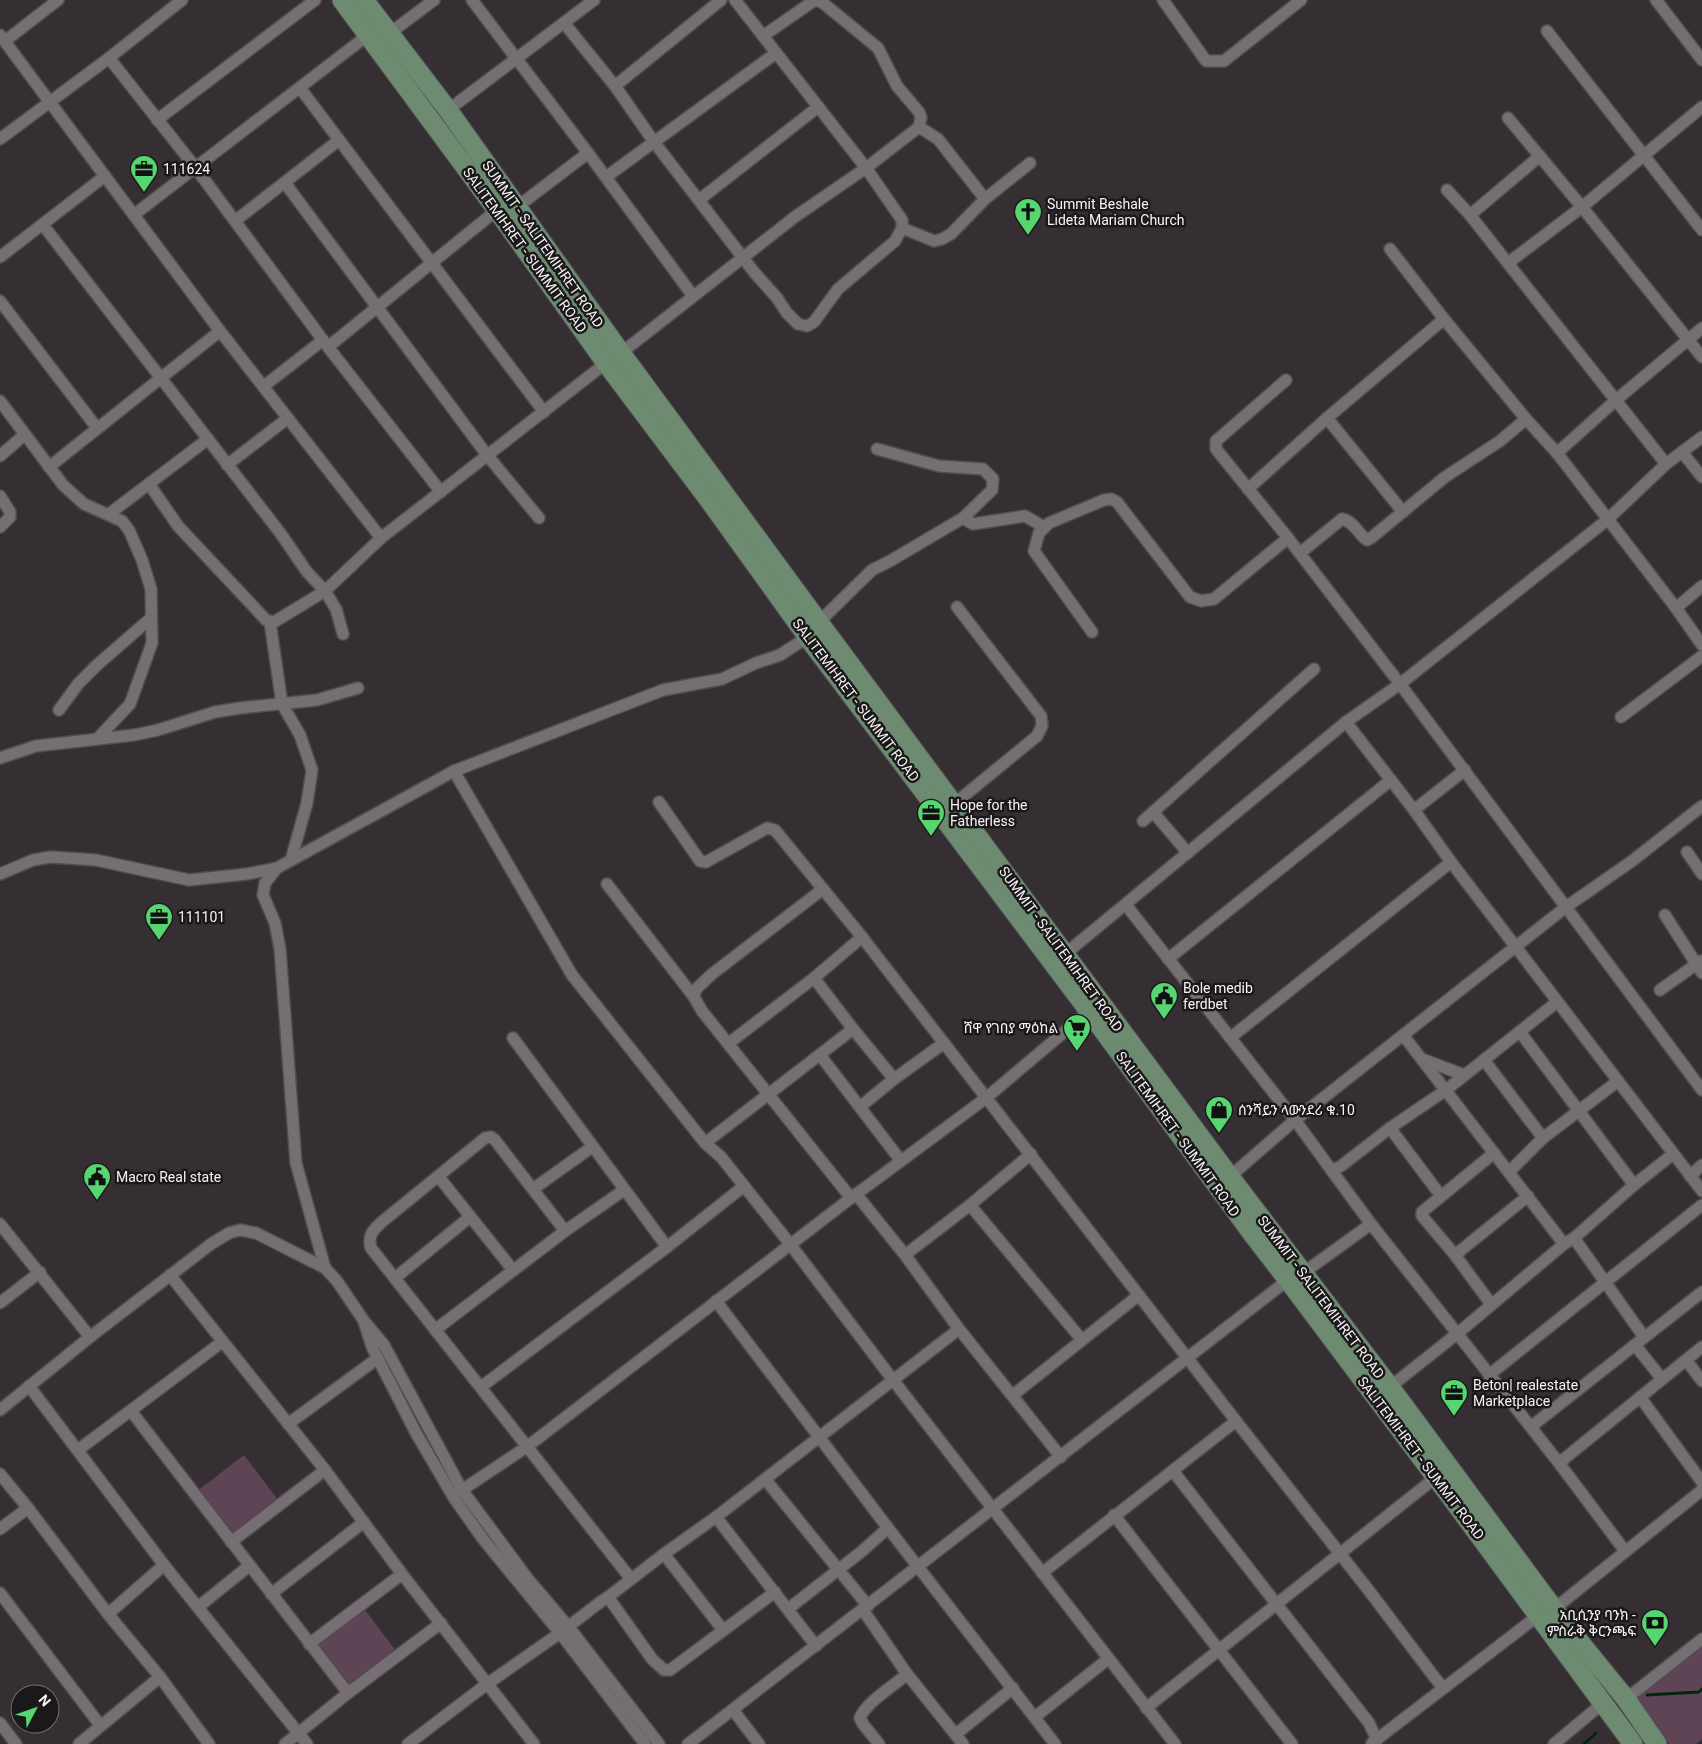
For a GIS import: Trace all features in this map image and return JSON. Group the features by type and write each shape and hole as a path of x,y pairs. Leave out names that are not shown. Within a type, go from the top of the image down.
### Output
{"main road":[{"name":"SALITEMIHRET - SUMMIT ROAD","path":"342,0 498,210 716,495 1089,1011 1296,1276 1435,1478 1552,1616 1584,1648 1626,1699 1657,1744"},
{"name":"SUMMIT - SALITEMIHRET ROAD","path":"364,0 448,110 517,207 613,358"},
{"name":"SUMMIT - SALITEMIHRET ROAD","path":"816,633 954,804 1065,954 1224,1182"},
{"name":"SUMMIT - SALITEMIHRET ROAD","path":"1296,1276 1390,1387 1552,1616"},
{"name":"SALITEMIHRET - SUMMIT ROAD","path":"1552,1616 1603,1703 1632,1744"}],"street":[{"path":"58,0 2,38 135,214 220,331 381,538"},
{"path":"0,139 109,58 182,0"},
{"path":"157,120 315,0"},
{"path":"390,34 434,0"},
{"path":"448,110 594,0"},
{"path":"614,86 721,0"},
{"path":"564,23 614,86 654,142 743,258 777,298 787,313 798,324 806,326 814,322 838,289 894,241 902,228 902,220 866,168 735,0"},
{"path":"149,484 178,526 266,620 274,622 325,591 381,538 796,216 866,168 919,127 921,117 919,112 897,86 878,48 825,2 817,0 812,2 763,36"},
{"path":"1163,0 1206,61 1213,62 1224,61 1301,0"},
{"path":"1656,0 1702,60"},
{"path":"476,1 516,59 606,176 693,296"},
{"path":"1547,31 1702,230"},
{"path":"135,214 368,35"},
{"path":"606,176 776,53"},
{"path":"109,58 195,167 326,343 441,492"},
{"path":"300,88 544,412"},
{"path":"699,200 818,107"},
{"path":"1508,263 1582,207 1702,107"},
{"path":"1508,118 1582,207 1702,358"},
{"path":"919,127 938,139 986,199"},
{"path":"235,221 339,140"},
{"path":"517,207 588,153"},
{"path":"1470,215 1540,156"},
{"path":"902,228 934,240 942,239 951,234 986,199 1030,163"},
{"path":"0,258 105,176"},
{"path":"285,183 488,455 539,518"},
{"path":"1447,190 1470,215 1666,464"},
{"path":"264,386 377,307 498,210"},
{"path":"43,225 281,534 307,572 325,591 336,609 343,634"},
{"path":"1390,249 1444,319 1526,419 1557,453 1676,608 1702,645"},
{"path":"0,301 97,428"},
{"path":"1248,489 1327,418 1444,319"},
{"path":"1557,453 1616,400 1702,328"},
{"path":"49,467 220,331"},
{"path":"1286,380 1216,441 1216,449 1300,553 1400,684 1702,1090"},
{"path":"0,402 62,485 84,504 122,521 129,530 142,560 151,589 152,643 130,704 98,738"},
{"path":"227,465 288,418"},
{"path":"1327,418 1403,512"},
{"path":"1300,553 1342,519 1349,520 1367,540 1445,477 1500,441 1526,419"},
{"path":"0,456 24,435"},
{"path":"1065,954 1346,722 1400,684 1607,520 1666,464 1702,437"},
{"path":"109,514 208,439"},
{"path":"0,874 33,860 50,858 96,860 189,880 247,874 277,868 454,770 663,690 722,678 780,655 816,633 872,570 963,518 992,490 993,480 983,469 938,466 877,449"},
{"path":"1682,452 1702,477"},
{"path":"0,496 10,512 10,517 0,527"},
{"path":"1092,632 1040,562 1034,551 1039,533 1049,523 1104,500 1111,499 1117,502 1190,597 1202,601 1214,599 1288,538"},
{"path":"963,518 973,524 1025,516 1044,527"},
{"path":"1676,608 1702,586"},
{"path":"954,804 1037,736 1042,726 1041,716 956,607"},
{"path":"59,710 78,684 97,665 151,618"},
{"path":"270,622 282,704 300,735 312,770 307,803 291,860"},
{"path":"1621,717 1702,656"},
{"path":"1143,821 1314,669"},
{"path":"1,756 36,746 134,735 158,730 215,712 318,700 358,688"},
{"path":"1346,722 1702,1192"},
{"path":"454,770 572,975 705,1143 721,1156 790,1244 1174,1744"},
{"path":"1414,810 1465,770"},
{"path":"1168,959 1391,780"},
{"path":"658,802 700,861 706,862 767,828 775,830 862,937 1435,1678 1445,1687"},
{"path":"1224,1182 1295,1120 1516,946 1566,907 1632,861 1702,806"},
{"path":"1153,812 1188,853"},
{"path":"1687,852 1702,874"},
{"path":"1230,1038 1451,862"},
{"path":"277,868 266,883 263,895 275,923 280,949 296,1163 325,1268"},
{"path":"607,884 694,997 702,1011 768,1094 905,1255 959,1328 1061,1457"},
{"path":"694,997 696,990 712,974 823,888"},
{"path":"1126,905 1295,1120 1371,1224 1489,1375 1532,1426 1626,1551"},
{"path":"1660,990 1700,966 1665,915"},
{"path":"729,1043 814,978 862,937"},
{"path":"814,978 894,1079"},
{"path":"1332,1171 1446,1090 1557,1002"},
{"path":"462,1490 528,1446 790,1244 986,1098 1089,1011"},
{"path":"705,1143 853,1028"},
{"path":"1520,1032 1634,1184"},
{"path":"1403,1035 1528,1196 1605,1283 1662,1379"},
{"path":"513,1038 592,1148 667,1247"},
{"path":"860,1108 894,1079 944,1043"},
{"path":"820,1055 901,1161"},
{"path":"1422,1059 1464,1075"},
{"path":"1484,1060 1543,1138"},
{"path":"1509,1172 1543,1138 1618,1081"},
{"path":"1390,1128 1441,1196"},
{"path":"565,1231 495,1140 490,1137 485,1138 383,1221 370,1235 370,1242 372,1248 435,1330 631,1579"},
{"path":"533,1189 592,1148"},
{"path":"1491,1304 1455,1255 1422,1216 1422,1212 1494,1153"},
{"path":"905,1255 970,1205 1031,1154"},
{"path":"1390,1387 1569,1241 1634,1184 1673,1154"},
{"path":"1690,1176 1702,1165"},
{"path":"438,1176 514,1270"},
{"path":"481,1387 667,1247 744,1186"},
{"path":"435,1330 565,1231 624,1190"},
{"path":"1455,1255 1528,1196"},
{"path":"970,1205 1082,1340"},
{"path":"1489,1375 1702,1205"},
{"path":"395,1278 470,1217"},
{"path":"0,1224 90,1337"},
{"path":"688,1744 1061,1457 1187,1357 1296,1276 1371,1224"},
{"path":"0,1410 170,1275 229,1233 240,1230 256,1233 325,1268 337,1281 364,1321 384,1345 462,1490 645,1744"},
{"path":"0,1303 40,1272"},
{"path":"170,1275 325,1470 402,1574 534,1744"},
{"path":"1532,1426 1702,1292"},
{"path":"1013,1395 1139,1296"},
{"path":"716,1301 1055,1744"},
{"path":"364,1321 368,1338 416,1433 454,1498 484,1539 564,1630 659,1744"},
{"path":"408,1744 716,1517 959,1328"},
{"path":"78,1450 222,1342"},
{"path":"1559,1463 1702,1347"},
{"path":"288,1424 378,1358"},
{"path":"1686,1360 1702,1381"},
{"path":"29,1386 164,1565 307,1744"},
{"path":"1640,1397 1702,1482"},
{"path":"131,1411 348,1694"},
{"path":"1042,1573 1236,1421"},
{"path":"230,1542 325,1470"},
{"path":"1173,1470 1276,1605 1370,1723 1374,1742 1445,1687 1552,1616 1626,1551 1702,1490"},
{"path":"0,1474 160,1678 209,1744"},
{"path":"1146,1708 1435,1478"},
{"path":"765,1479 838,1568 907,1674 964,1744"},
{"path":"0,1529 28,1508"},
{"path":"1114,1515 1292,1744"},
{"path":"716,1517 816,1646"},
{"path":"271,1594 364,1522"},
{"path":"788,1608 861,1552 888,1528"},
{"path":"664,1554 723,1630"},
{"path":"108,1614 164,1565"},
{"path":"198,1607 249,1566"},
{"path":"309,1644 402,1574"},
{"path":"608,1597 644,1648 664,1670 670,1670 775,1592"},
{"path":"0,1593 100,1725"},
{"path":"284,1744 441,1622"},
{"path":"1626,1699 1702,1639"},
{"path":"1035,1717 1108,1658"},
{"path":"879,1744 860,1718 869,1705 907,1674"},
{"path":"79,1744 160,1678"},
{"path":"956,1734 1012,1688"},
{"path":"1554,1744 1603,1703"},
{"path":"733,1710 759,1744"},
{"path":"0,1723 16,1744"}],"shaded area":[{"path":"244,1455 278,1500 230,1537 196,1492"},
{"path":"362,1606 396,1651 347,1687 313,1642"},
{"path":"1702,1644 1702,1739 1696,1744 1669,1744 1633,1698"}],"waterway":[{"path":"1647,1695 1699,1692 1702,1689"},
{"path":"1584,1744 1596,1733"}],"place":[{"name":"111624","path":"144,193"},
{"name":"Summit Beshale Lideta Mariam Church","path":"1028,236"},
{"name":"Hope for the Fatherless","path":"931,837"},
{"name":"111101","path":"159,941"},
{"name":"Bole medib ferdbet","path":"1164,1020"},
{"name":"ሸዋ የገበያ ማዕከል","path":"1077,1052"},
{"name":"ሰንሻይን ላውንደሪ ቁ.10","path":"1219,1134"},
{"name":"Macro Real state","path":"97,1201"},
{"name":"Beton| realestate Marketplace","path":"1454,1417"},
{"name":"አቢሲንያ ባንክ - ምስራቅ ቅርንጫፍ","path":"1655,1647"}]}
